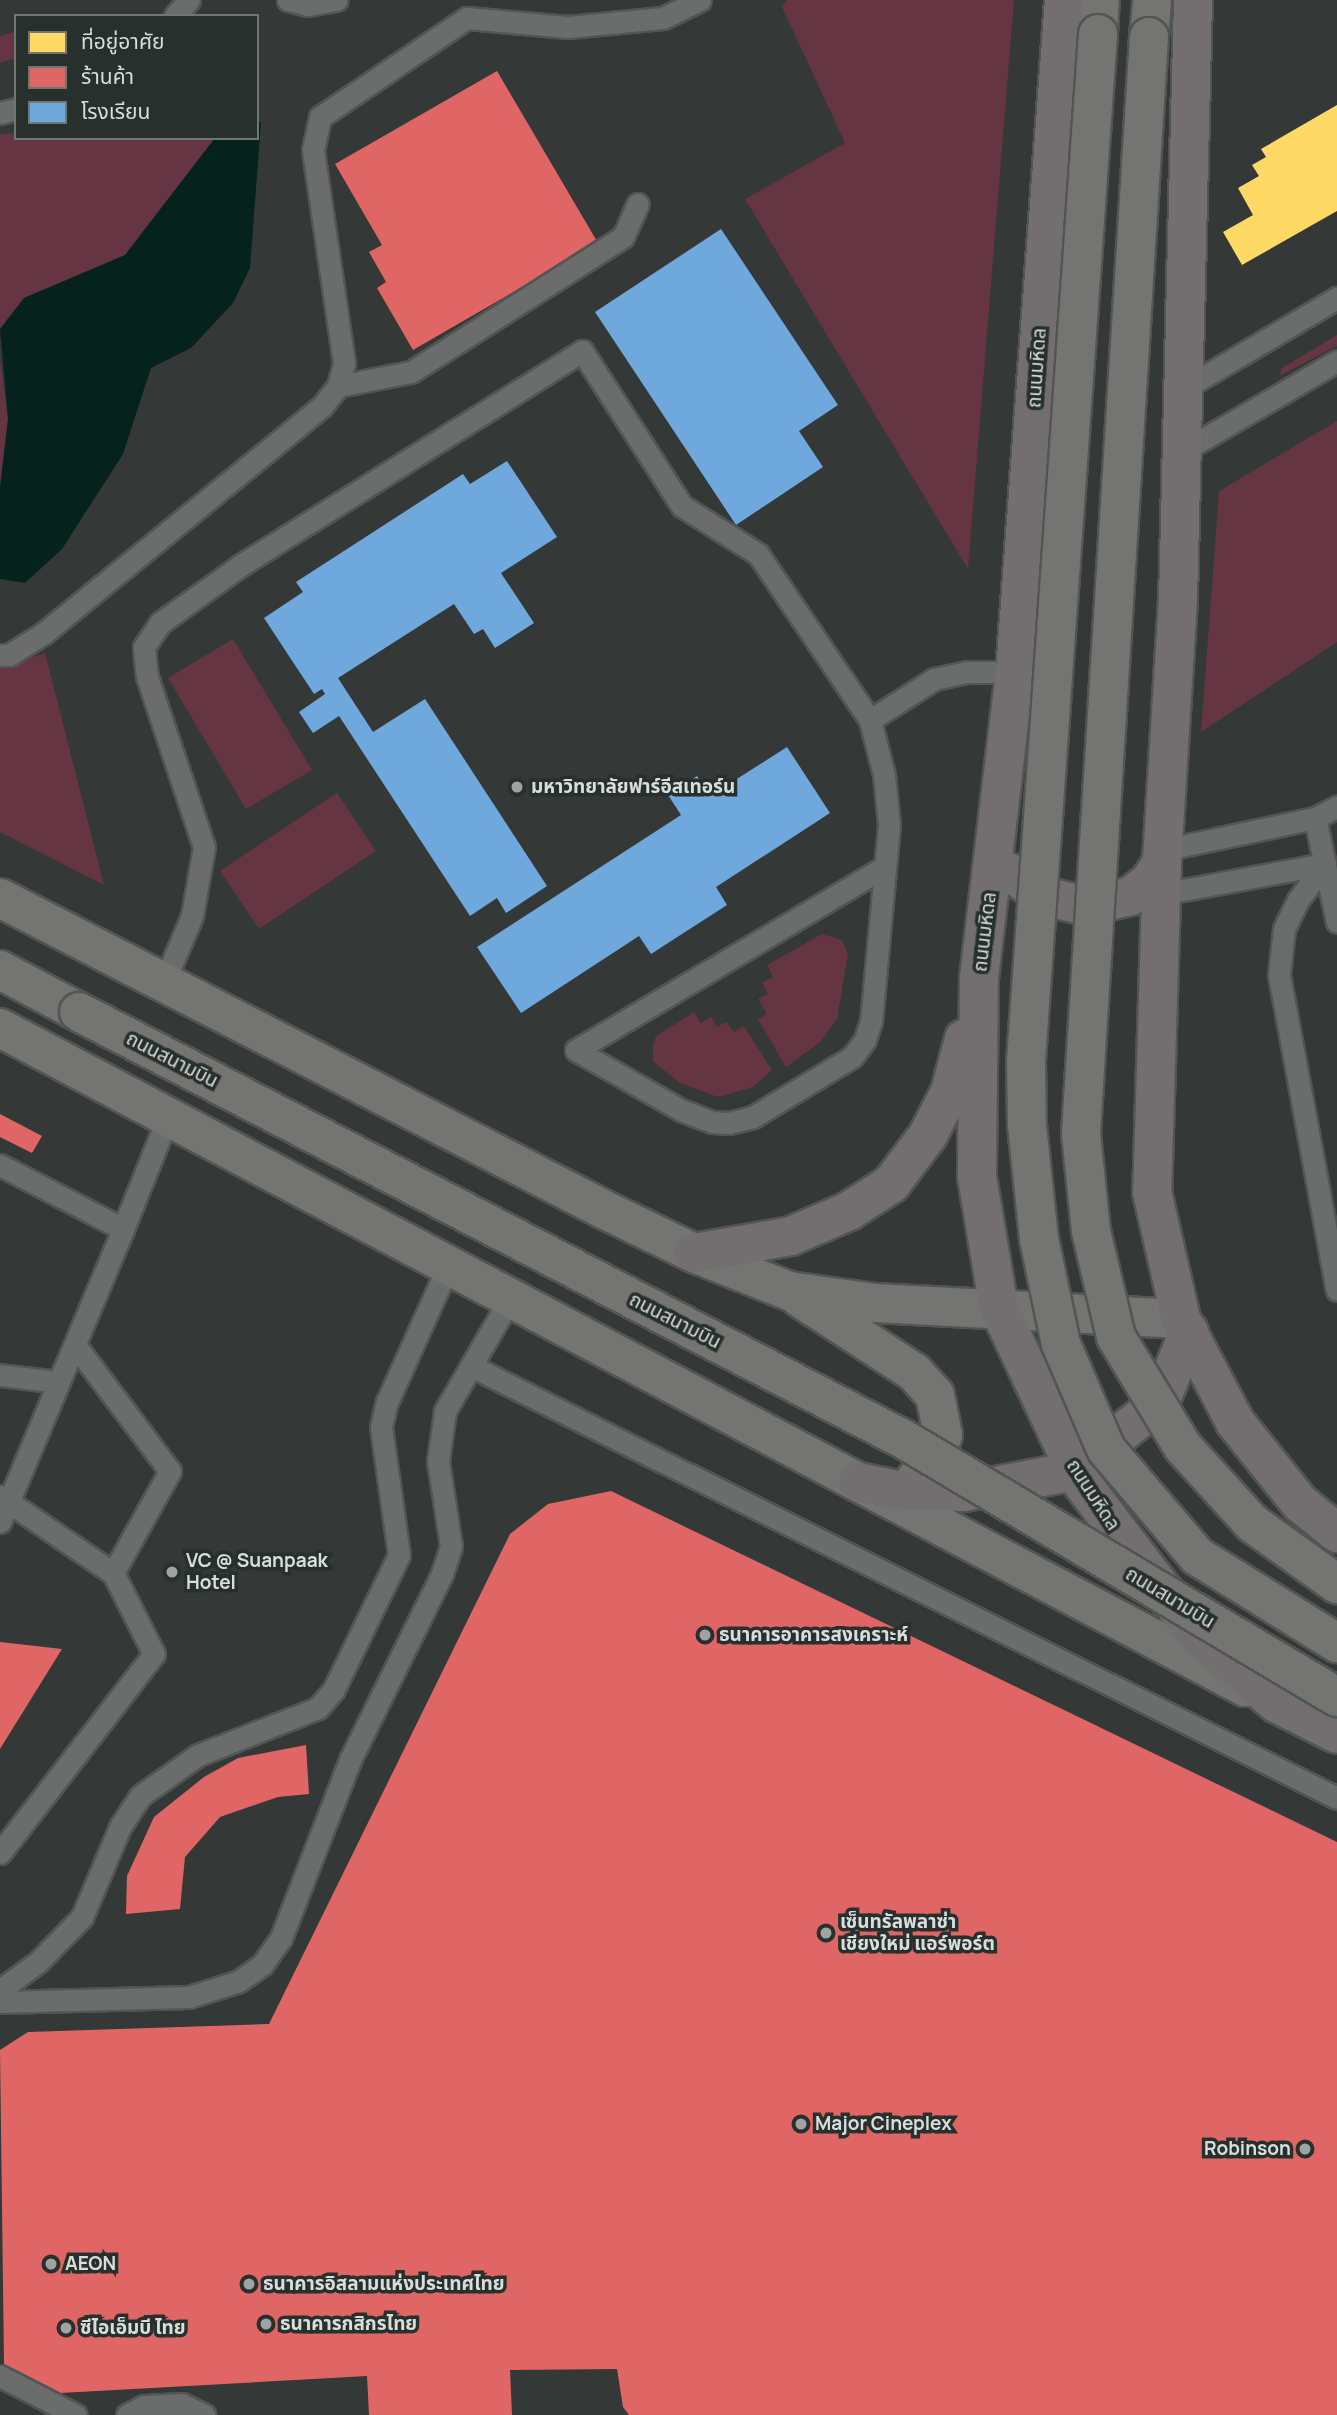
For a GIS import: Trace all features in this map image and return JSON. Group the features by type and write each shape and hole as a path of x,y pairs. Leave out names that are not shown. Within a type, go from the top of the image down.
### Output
{"main road":[{"name":"ถนนมหิดล","path":"1064,0 1015,673 979,979 977,1177 999,1308 1074,1471 1142,1567 1198,1636 1276,1703 1337,1734"},
{"path":"1199,4 1183,389 1183,451 1162,869 1152,1192 1185,1326 1235,1422 1300,1503 1337,1533"},
{"name":"ถนนมหิดล","path":"1099,17 1026,1061 1027,1125 1039,1240 1061,1344 1106,1449 1197,1556 1337,1643"},
{"path":"1151,19 1080,1134 1091,1231 1116,1337 1183,1447 1252,1523 1337,1584"},
{"path":"996,845 1015,878 1043,896 1086,906 1131,896 1162,869"},
{"path":"0,898 694,1253 789,1291 914,1372 935,1395 943,1435 935,1457 920,1477 898,1490"},
{"name":"ถนนสนามบิน","path":"0,970 905,1440 1337,1697"},
{"path":"694,1253 792,1236 849,1211 891,1184 928,1135 950,1091 979,979"},
{"path":"0,1028 1276,1703"},
{"path":"789,1291 876,1303 999,1308 1185,1326"},
{"path":"858,1482 898,1490 964,1492 1074,1471 1160,1402 1185,1326"}],"lane":[{"path":"177,14 189,0"},
{"path":"288,0 308,5 337,0"},
{"path":"0,655 9,655 44,633 322,406 338,386 344,363 313,150 313,132 320,117 467,18 568,27 663,18 700,0"},
{"path":"338,386 411,372 623,237 638,205"},
{"path":"1183,389 1337,298"},
{"path":"164,982 192,916 204,848 147,677 144,647 160,623 241,565 582,351 682,506 758,554 870,720 884,775 889,825 871,1021 865,1040 846,1061 741,1122 712,1122 681,1110 576,1050 883,868"},
{"path":"1183,451 1337,362"},
{"path":"870,720 934,680 968,672 1015,673"},
{"path":"1162,869 1315,818 1337,807"},
{"path":"1315,818 1337,922"},
{"path":"1162,869 1325,864"},
{"path":"1325,864 1298,900 1284,929 1279,975 1337,1290"},
{"path":"0,1522 4,1498 75,1345 168,1117"},
{"path":"0,1165 123,1229"},
{"path":"0,1990 38,1962 82,1917 120,1827 148,1789 198,1755 317,1708 333,1690 399,1555 381,1427 387,1402 449,1264"},
{"path":"0,2002 189,1997 239,1981 262,1965 281,1938 350,1760 442,1574 451,1546 438,1461 445,1411 511,1297"},
{"path":"75,1345 170,1471 113,1573"},
{"path":"471,1366 1337,1798"},
{"path":"0,1375 59,1382"},
{"path":"0,1853 154,1654 113,1573 4,1498"},
{"path":"0,2376 76,2415"},
{"path":"127,2415 144,2406 181,2404 205,2415"}],"shaded area":[{"path":"787,0 1014,0 968,569 745,199 845,143 782,7"},
{"path":"14,32 14,59 0,63 0,36"},
{"path":"261,122 250,268 233,303 191,348 151,368 123,454 62,549 25,583 0,579 0,487 8,419 0,329 24,298 125,255 213,140 259,140"},
{"path":"14,133 14,140 213,140 125,255 24,298 0,329 0,134"},
{"path":"1337,335 1337,346 1279,376 1282,368"},
{"path":"0,359 8,419 0,487"},
{"path":"1337,421 1337,642 1201,732 1219,491"},
{"path":"233,639 312,770 246,809 168,678"},
{"path":"45,653 104,885 0,832 0,668"},
{"path":"337,793 376,851 259,929 220,871"},
{"path":"822,934 842,940 848,954 837,1019 820,1042 786,1067 758,1019 767,1014 758,999 768,994 762,983 773,977 767,965"},
{"path":"694,1012 701,1023 711,1017 717,1027 726,1022 734,1032 744,1026 772,1070 753,1087 718,1097 680,1083 653,1061 653,1046 656,1036"}],"building: ที่อยู่อาศัย":[{"path":"1337,105 1337,211 1242,265 1223,232 1253,215 1238,188 1259,176 1252,165 1266,157 1261,149"}],"building: ร้านค้า":[{"path":"497,71 598,243 413,350 377,288 386,282 369,252 382,245 335,164"},
{"path":"0,1114 42,1136 32,1153 0,1137"},
{"name":"เซ็นทรัลพลาซ่า เชียงใหม่ แอร์พอร์ต","path":"611,1491 1337,1842 1337,2415 629,2415 623,2407 617,2369 510,2370 512,2415 369,2415 367,2376 42,2394 4,2364 0,2050 28,2032 269,2024 510,1534 548,1504"},
{"path":"0,1642 62,1649 0,1749"},
{"path":"306,1745 309,1794 278,1797 220,1817 185,1857 180,1909 126,1914 127,1876 154,1817 204,1777 238,1758"}],"building: โรงเรียน":[{"path":"721,229 838,405 799,431 823,467 736,525 595,312"},
{"path":"507,461 557,537 501,573 534,623 495,648 483,629 474,634 454,604 338,678 373,732 425,699 547,886 506,913 497,898 470,916 339,716 313,733 299,712 325,694 322,689 314,694 264,618 303,592 296,582 463,474 470,484"},
{"path":"787,747 830,813 716,887 727,905 651,954 639,936 521,1013 477,947 681,815 668,795 697,776 710,796"}],"place":[{"name":"มหาวิทยาลัยฟาร์อีสเทอร์น","path":"517,787"},
{"name":"VC @ Suanpaak Hotel","path":"172,1572"},
{"name":"ธนาคารอาคารสงเคราะห์","path":"705,1635"},
{"name":"เซ็นทรัลพลาซ่า เชียงใหม่ แอร์พอร์ต","path":"826,1933"},
{"name":"Major Cineplex","path":"801,2124"},
{"name":"Robinson","path":"1305,2149"},
{"name":"AEON","path":"51,2264"},
{"name":"ธนาคารอิสลามแห่งประเทศไทย","path":"249,2284"},
{"name":"ธนาคารกสิกรไทย","path":"266,2324"},
{"name":"ซีไอเอ็มบี ไทย","path":"66,2328"}]}
